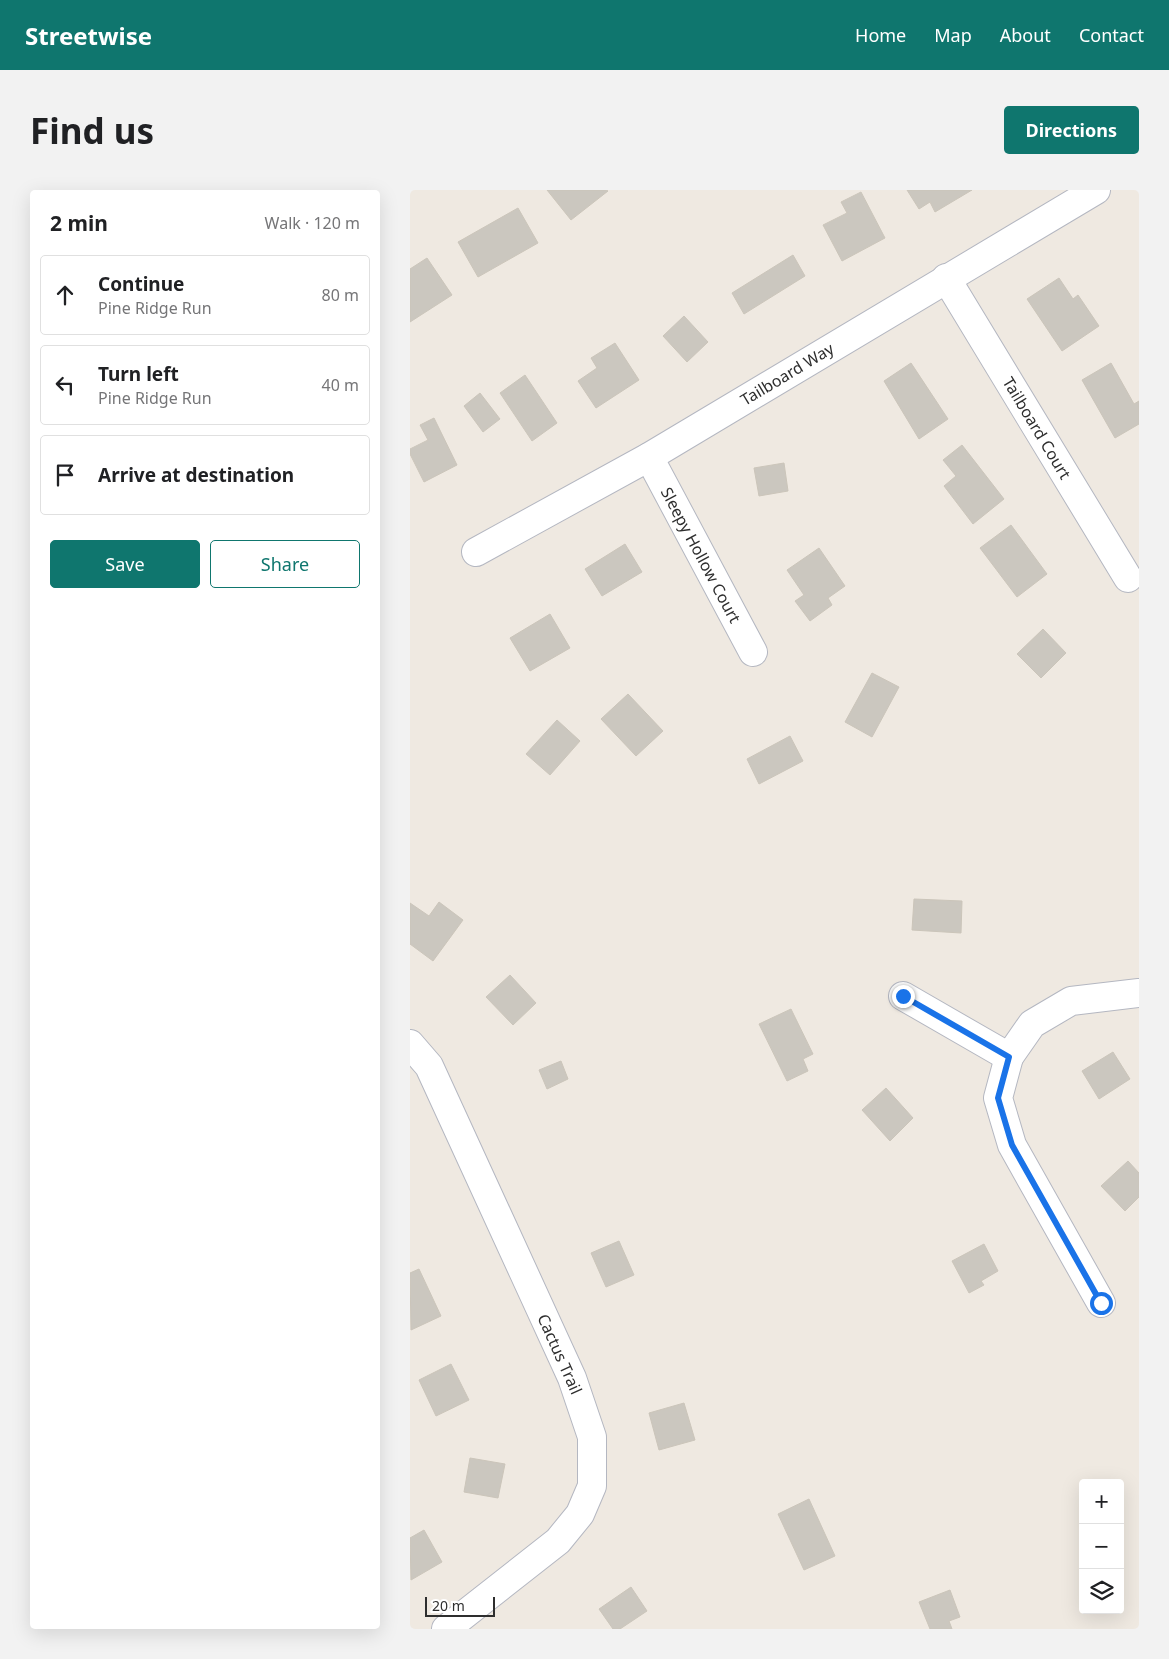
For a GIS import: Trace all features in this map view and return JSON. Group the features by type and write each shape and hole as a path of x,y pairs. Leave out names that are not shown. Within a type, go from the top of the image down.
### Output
{"street":[{"name":"Tailboard Way","path":"476,552 649,457 1096,190"},
{"name":"Tailboard Court","path":"946,278 1128,578"},
{"name":"Sleepy Hollow Court","path":"649,457 753,652"},
{"path":"1101,1303 1012,1145 998,1098 1009,1057 1032,1024 1072,1001 1139,993"},
{"path":"903,996 1009,1057"},
{"name":"Cactus Trail","path":"410,1044 429,1066 572,1378 592,1436 592,1486 580,1514 558,1541 446,1629"}],"building":[{"path":"547,190 606,190 608,191 571,220"},
{"path":"907,190 972,190 935,212 930,202 919,209"},
{"path":"861,192 885,238 842,261 823,225 847,213 841,202"},
{"path":"518,208 538,243 478,277 458,242"},
{"path":"793,255 805,276 744,314 732,293"},
{"path":"427,258 452,295 410,322 410,269"},
{"path":"1059,278 1073,299 1078,295 1099,326 1062,351 1027,299"},
{"path":"684,316 708,342 687,362 663,336"},
{"path":"615,343 639,380 596,408 578,381 597,368 591,358"},
{"path":"911,363 948,419 919,439 884,381"},
{"path":"1111,363 1134,404 1139,401 1139,424 1115,438 1082,380"},
{"path":"525,375 557,423 532,441 500,393"},
{"path":"480,393 500,419 483,432 464,406"},
{"path":"434,418 457,465 424,482 410,454 410,449 428,440 420,425"},
{"path":"962,445 1004,499 973,524 944,486 956,476 943,460"},
{"path":"784,463 788,491 759,496 754,468"},
{"path":"1011,525 1047,574 1017,597 980,548"},
{"path":"625,544 642,572 602,596 585,569"},
{"path":"819,548 845,586 828,598 832,605 810,621 795,601 804,595 787,570"},
{"path":"550,614 570,648 530,671 510,638"},
{"path":"1043,629 1066,653 1041,678 1017,654"},
{"path":"872,673 899,687 872,737 845,722"},
{"path":"628,694 663,731 636,756 601,719"},
{"path":"557,720 580,741 550,775 526,754"},
{"path":"790,736 803,761 759,784 747,759"},
{"path":"914,899 962,901 961,933 912,930"},
{"path":"439,902 463,920 433,961 410,944 410,903 429,916"},
{"path":"510,975 536,1003 513,1025 486,997"},
{"path":"791,1009 813,1054 803,1059 808,1071 787,1081 759,1024"},
{"path":"1113,1052 1130,1079 1099,1099 1082,1071"},
{"path":"561,1061 568,1079 547,1089 539,1070"},
{"path":"886,1088 913,1118 890,1141 862,1110"},
{"path":"1128,1161 1139,1173 1139,1197 1125,1211 1101,1186"},
{"path":"619,1241 634,1275 606,1287 591,1253"},
{"path":"984,1244 998,1271 981,1281 984,1285 969,1293 952,1261"},
{"path":"419,1269 441,1316 411,1330 410,1273"},
{"path":"451,1364 469,1400 436,1416 419,1380"},
{"path":"684,1403 695,1440 659,1450 649,1413"},
{"path":"470,1458 505,1464 498,1498 464,1492"},
{"path":"809,1499 835,1556 804,1570 778,1514"},
{"path":"424,1530 442,1562 411,1580 410,1538"},
{"path":"631,1587 647,1611 620,1629 613,1629 599,1609"},
{"path":"950,1590 960,1617 949,1621 952,1629 930,1629 919,1602"}],"route":[{"path":"903,996 1009,1057 998,1098 1012,1145 1101,1303"}]}
